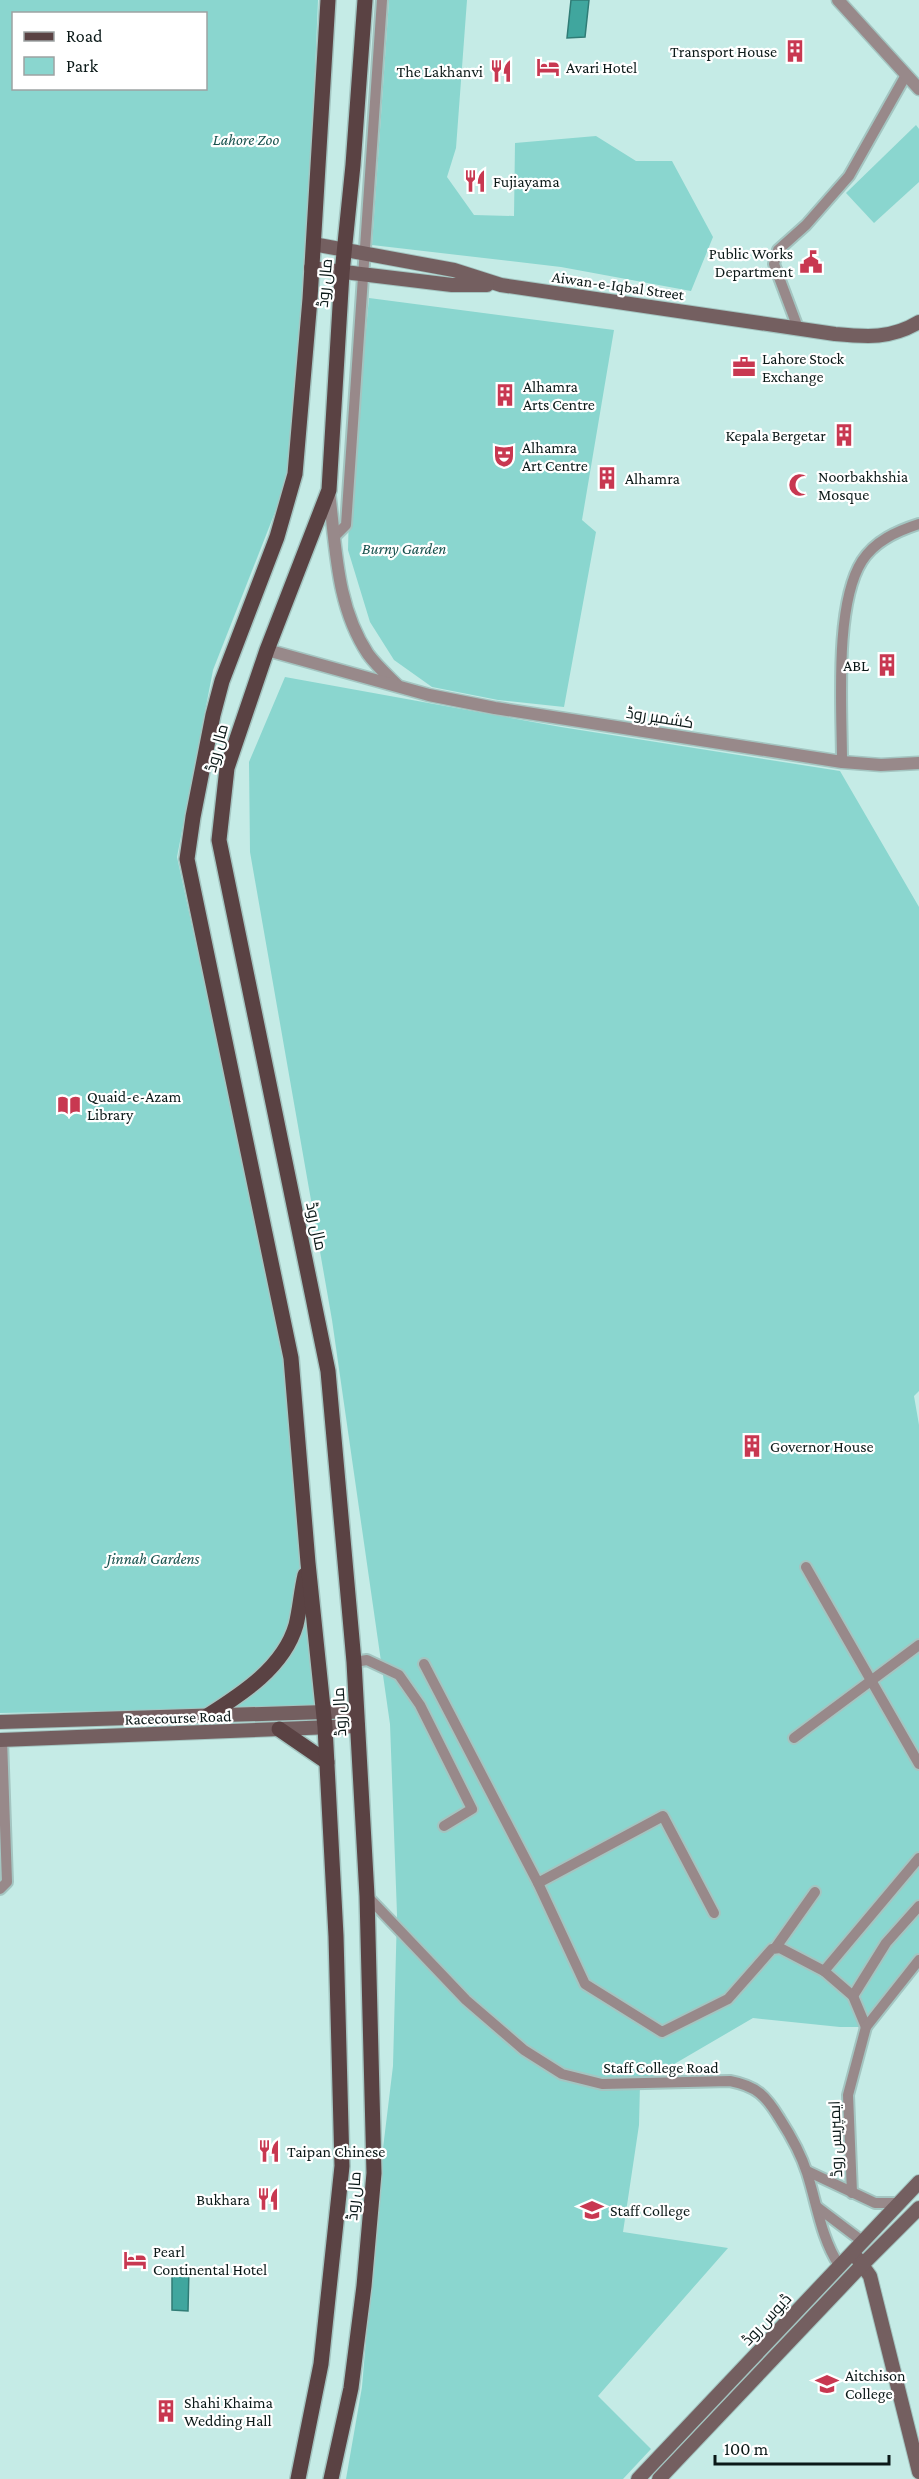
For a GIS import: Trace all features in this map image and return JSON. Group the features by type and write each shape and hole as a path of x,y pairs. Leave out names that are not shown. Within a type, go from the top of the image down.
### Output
{"main road":[{"name":"مال روڈ","path":"298,2479 321,2364 342,2166 336,1948 327,1762 291,1358 187,859 195,806 222,681 277,537 295,474 313,244 328,0"},
{"name":"مال روڈ","path":"331,2479 351,2388 364,2286 374,2173 367,1896 354,1662 328,1371 219,840 227,768 267,651 329,490 342,273 365,0"},
{"name":"Aiwan-e-Iqbal Street","path":"313,244 454,270 501,285 798,328 874,337 898,332 919,322"},
{"path":"311,268 452,285 501,285"},
{"path":"207,1716 262,1677 284,1648 296,1626 308,1563"},
{"name":"Racecourse Road","path":"1,1740 279,1729 324,1720 357,1710"},
{"name":"Racecourse Road","path":"0,1722 207,1716 324,1720 358,1726"},
{"path":"279,1729 327,1762"},
{"name":"ڈیوس روڈ","path":"638,2479 919,2182"},
{"name":"ڈیوس روڈ","path":"659,2479 919,2208"},
{"path":"852,2252 870,2276 919,2472"}],"street":[{"path":"335,536 346,525 382,0"},
{"path":"838,0 919,89"},
{"path":"798,328 774,264 778,250 806,225 849,176 906,75"},
{"path":"329,490 340,586 352,622 368,653 398,686"},
{"path":"842,762 843,635 854,580 861,562 869,552 888,536 919,524"},
{"name":"کشمیر روڈ","path":"267,651 429,695 495,708 842,762 880,765 919,763"},
{"path":"806,1567 919,1764"},
{"path":"794,1738 919,1645"},
{"path":"354,1662 367,1660 399,1675 420,1705 472,1809 444,1826"},
{"path":"424,1664 538,1883 585,1984 662,2032 728,1999 776,1947 815,1892"},
{"path":"0,1889 7,1882 1,1740"},
{"path":"538,1883 663,1816 714,1913"},
{"path":"824,1971 919,1858"},
{"name":"Staff College Road","path":"367,1896 466,2000 524,2050 562,2074 602,2084 730,2081 747,2085 761,2094 772,2106 792,2138 807,2171 827,2242 839,2265"},
{"path":"854,1995 886,1943 919,1906"},
{"path":"776,1947 824,1971 854,1995 866,2027"},
{"name":"ایمپریس روڈ","path":"852,2193 848,2095 866,2027 919,1960"},
{"path":"807,2171 875,2203 900,2203"},
{"path":"817,2207 862,2241"}],"green space":[{"name":"Jinnah Gardens","path":"0,0 318,0 308,238 290,474 213,670 177,857 287,1361 319,1707 0,1713"},
{"path":"389,0 467,0 456,148 447,177 474,215 514,216 515,143 596,136 636,161 672,161 713,237 691,291 561,267 372,245"},
{"path":"916,125 919,129 919,182 874,223 846,193"},
{"name":"Burny Garden","path":"369,298 614,330 582,520 596,532 564,707 498,700 432,687 394,660 370,622 348,550 349,510"},
{"name":"Governor House","path":"285,677 561,727 840,771 919,907 919,1391 914,1396 919,1425 919,1960 866,2027 840,2027 753,2018 640,2084 639,2125 623,2232 728,2248 598,2396 651,2449 623,2479 346,2479 362,2387 380,2173 393,2066 397,1914 390,1724 332,1320 250,852 249,762"}],"shaded area":[{"path":"571,0 589,0 585,37 567,38"},
{"path":"172,2267 189,2267 188,2311 172,2310"}],"place":[{"name":"Transport House","path":"795,51"},
{"name":"Avari Hotel","path":"548,67"},
{"name":"The Lakhanvi","path":"501,71"},
{"name":"Fujiayama","path":"475,181"},
{"name":"Public Works Department","path":"811,262"},
{"name":"Lahore Stock Exchange","path":"744,367"},
{"name":"Alhamra Arts Centre","path":"505,395"},
{"name":"Kepala Bergetar","path":"844,435"},
{"name":"Alhamra Art Centre","path":"504,456"},
{"name":"Alhamra","path":"607,478"},
{"name":"Noorbakhshia Mosque","path":"800,485"},
{"name":"ABL","path":"887,665"},
{"name":"Quaid-e-Azam Library","path":"69,1105"},
{"name":"Governor House","path":"752,1446"},
{"name":"Taipan Chinese","path":"269,2151"},
{"name":"Bukhara","path":"268,2199"},
{"name":"Staff College","path":"592,2210"},
{"name":"Pearl Continental Hotel","path":"135,2260"},
{"name":"Aitchison College","path":"827,2384"},
{"name":"Shahi Khaima Wedding Hall","path":"166,2411"}],"park label":[{"name":"Lahore Zoo","path":"246,139"}]}
